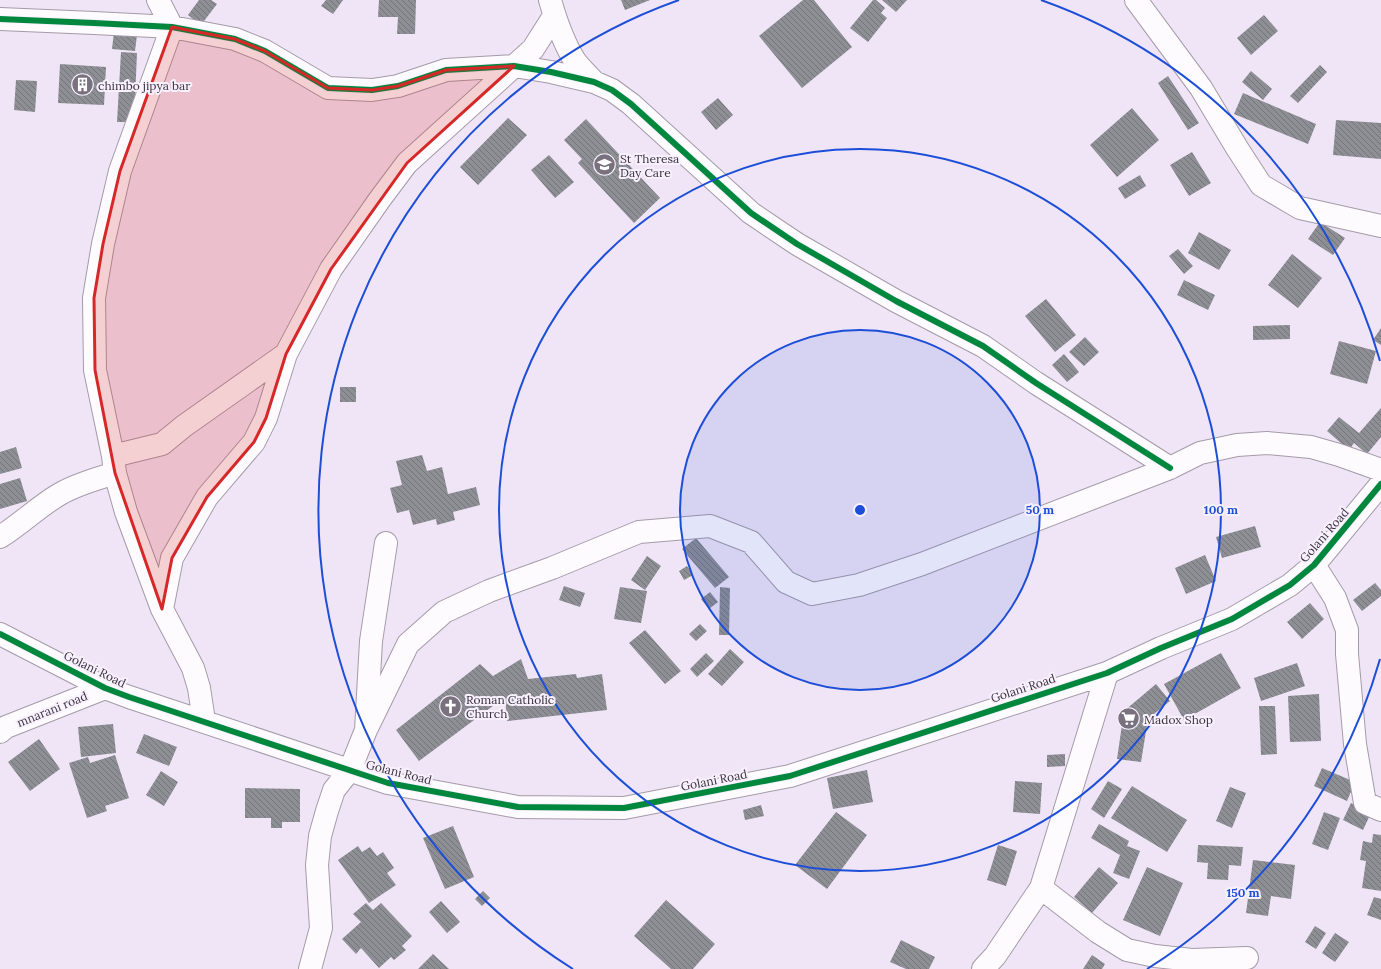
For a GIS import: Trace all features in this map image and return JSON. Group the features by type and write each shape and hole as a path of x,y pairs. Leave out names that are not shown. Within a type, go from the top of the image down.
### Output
{"street":[{"path":"158,0 172,28 120,171 103,244 94,298 95,370 114,464 126,512 162,609 193,668 204,721"},
{"path":"1136,0 1201,88 1260,185 1300,208 1381,226"},
{"path":"162,609 172,558 207,497 254,442 266,418 286,354 331,269 407,163 533,49 552,8"},
{"path":"552,8 564,42 576,62 594,82"},
{"path":"0,19 172,28 235,39 265,51 328,88 372,90 398,86 446,70 514,66 551,72 594,82 612,90 631,104 752,213 796,244 896,302 984,346 1036,383 1170,468"},
{"path":"0,537 60,494 77,486 114,464 162,444 184,426 286,354"},
{"path":"310,969 320,928 317,865 320,836 326,811 334,790 350,770 366,730 408,644 444,612 489,591 552,568 639,532 710,526 751,542 786,582 812,594 860,585 922,564 1170,468 1200,453 1237,445 1266,443 1311,447 1381,470"},
{"name":"Golani Road","path":"0,634 105,688 388,783 518,807 624,808 790,776 1107,673 1232,618 1290,585 1314,565 1381,484"},
{"path":"366,730 371,641 386,543"},
{"path":"1314,565 1336,598 1347,630 1347,654 1355,744 1365,803 1381,810"},
{"path":"983,969 995,956 1041,888 1107,673"},
{"name":"mnarani road","path":"0,732 6,727 105,688"},
{"path":"1041,888 1098,932 1127,950 1155,956 1192,960 1247,958"}],"highlighted area":[{"path":"172,27 235,39 265,51 328,88 372,90 398,86 446,70 514,66 407,163 331,269 286,354 266,418 254,442 207,497 172,558 162,609 115,473 95,370 94,298 103,244 120,171"}],"building":[{"path":"199,0 211,0 217,4 201,25 188,15"},
{"path":"326,0 343,0 333,14 321,6"},
{"path":"379,0 416,0 415,34 397,34 398,17 378,17"},
{"path":"621,0 650,0 625,10"},
{"path":"803,0 814,0 852,47 802,88 759,36"},
{"path":"873,0 876,0 885,8 881,13 887,18 868,42 850,28"},
{"path":"882,0 907,0 896,12"},
{"path":"1264,15 1278,31 1251,55 1237,38"},
{"path":"114,32 137,35 135,51 112,49"},
{"path":"121,52 137,53 134,122 117,122"},
{"name":"chimbo jipya bar","path":"60,64 106,67 104,105 58,103"},
{"path":"1320,65 1327,72 1298,103 1290,96"},
{"path":"1251,71 1272,89 1263,100 1242,82"},
{"path":"1168,76 1199,123 1188,130 1158,83"},
{"path":"16,80 37,81 35,112 14,110"},
{"path":"1243,93 1316,124 1308,144 1234,114"},
{"path":"718,98 733,115 716,130 701,112"},
{"path":"1132,108 1159,140 1117,177 1090,145"},
{"path":"508,118 527,135 478,185 460,167"},
{"path":"586,119 660,198 634,223 578,163 582,159 564,140"},
{"path":"1336,120 1381,123 1381,159 1333,155"},
{"path":"1192,152 1211,183 1189,196 1170,165"},
{"path":"549,155 574,182 555,198 531,170"},
{"path":"1140,175 1146,186 1125,199 1118,188"},
{"path":"1320,222 1345,238 1333,255 1308,239"},
{"path":"1199,232 1231,250 1219,270 1188,253"},
{"path":"1178,249 1193,266 1184,274 1169,256"},
{"path":"1292,254 1322,278 1298,308 1268,285"},
{"path":"1184,280 1215,295 1208,310 1177,295"},
{"path":"1046,299 1076,335 1055,352 1025,316"},
{"path":"1290,325 1290,339 1253,340 1253,326"},
{"path":"1381,328 1381,345 1373,340"},
{"path":"1085,337 1099,352 1084,366 1069,352"},
{"path":"1339,341 1376,351 1367,384 1330,374"},
{"path":"1064,354 1079,372 1067,382 1052,365"},
{"path":"340,387 356,387 356,402 340,402"},
{"path":"1381,408 1381,437 1367,454 1354,443 1349,450 1327,431 1339,417 1359,433"},
{"path":"16,447 22,468 0,474 0,452"},
{"path":"422,455 427,471 442,467 448,494 476,487 480,505 453,512 455,520 437,525 436,519 413,525 409,510 397,513 390,488 402,485 396,461"},
{"path":"20,478 27,501 0,509 0,484"},
{"path":"1255,526 1261,547 1222,558 1216,537"},
{"path":"696,538 729,577 715,588 682,549"},
{"path":"1205,555 1216,581 1186,594 1175,568"},
{"path":"647,556 661,566 645,590 631,580"},
{"path":"687,566 693,575 684,580 679,571"},
{"path":"1375,583 1381,590 1381,596 1362,611 1353,600"},
{"path":"564,586 585,593 580,607 559,600"},
{"path":"620,587 647,591 641,623 614,619"},
{"path":"720,587 730,588 729,635 719,635"},
{"path":"710,592 718,602 709,609 701,599"},
{"path":"1310,603 1324,619 1302,639 1287,622"},
{"path":"700,624 707,631 696,641 689,634"},
{"path":"645,630 681,671 665,684 629,643"},
{"path":"730,649 744,662 722,686 708,674"},
{"path":"706,653 714,661 697,677 690,669"},
{"path":"1221,653 1241,688 1184,720 1164,684"},
{"path":"521,659 528,679 576,674 577,678 602,674 607,710 507,721 505,697 419,761 396,730 480,664 493,676"},
{"path":"1297,663 1305,686 1261,701 1254,678"},
{"path":"1156,684 1170,701 1148,719 1141,762 1117,759 1124,711"},
{"path":"1319,694 1321,741 1290,742 1288,696"},
{"path":"1259,706 1275,706 1277,754 1261,755"},
{"path":"113,724 116,753 81,757 78,727"},
{"path":"144,734 177,747 169,766 136,753"},
{"path":"39,739 60,769 30,791 8,762"},
{"path":"1065,754 1065,766 1047,767 1047,755"},
{"path":"115,755 129,798 105,806 107,811 87,818 69,763 88,757 90,763"},
{"path":"1322,768 1355,782 1347,801 1314,786"},
{"path":"867,770 873,802 833,809 827,778"},
{"path":"161,771 178,782 164,806 146,795"},
{"path":"1015,781 1042,783 1040,814 1013,812"},
{"path":"1108,781 1122,789 1104,818 1091,809"},
{"path":"1132,786 1187,820 1167,852 1111,818"},
{"path":"1230,787 1246,793 1232,828 1216,821"},
{"path":"245,788 300,789 300,822 282,822 282,828 271,828 271,818 245,818"},
{"path":"1351,803 1371,813 1363,830 1343,820"},
{"path":"761,805 764,816 745,820 743,810"},
{"path":"836,812 867,835 827,889 795,865"},
{"path":"1324,812 1340,818 1328,850 1312,844"},
{"path":"1099,824 1129,841 1127,846 1140,851 1129,879 1113,873 1120,855 1091,838"},
{"path":"453,826 474,877 445,889 423,838"},
{"path":"1373,834 1381,835 1381,891 1362,888 1366,861 1360,860 1363,841 1372,843"},
{"path":"998,845 1017,851 1006,886 987,880"},
{"path":"1198,845 1243,847 1241,866 1229,865 1228,880 1207,879 1208,863 1197,862"},
{"path":"358,846 362,852 370,847 377,856 383,852 394,868 387,873 396,885 369,903 338,860"},
{"path":"1253,860 1295,865 1291,899 1271,896 1268,916 1246,913"},
{"path":"1099,867 1118,883 1092,913 1074,897"},
{"path":"1147,867 1183,883 1160,936 1123,920"},
{"path":"483,891 490,898 482,906 475,899"},
{"path":"1374,897 1381,899 1381,920 1367,915"},
{"path":"666,900 715,944 693,969 671,969 634,936"},
{"path":"441,901 460,922 447,933 429,912"},
{"path":"366,903 373,910 381,903 412,936 402,946 406,950 394,960 391,957 379,968 361,948 356,954 342,939 361,922 353,914"},
{"path":"1315,926 1326,933 1316,949 1305,942"},
{"path":"1335,933 1349,942 1335,962 1322,953"},
{"path":"901,940 935,957 929,969 906,969 890,962"},
{"path":"433,954 449,969 418,969"},
{"path":"1092,955 1105,964 1102,969 1083,969"}],"cycle path":[{"path":"0,19 172,27 235,39 265,51 328,88 372,90 398,86 446,70 514,66 551,72 594,82 612,90 631,104 751,213 797,244 896,301 983,346 1036,383 1170,468"},
{"path":"0,634 105,688 388,783 518,807 624,808 790,776 1107,673 1161,648 1232,619 1290,585 1314,565 1381,484"}],"place":[{"name":"chimbo jipya bar","path":"82,85"},
{"name":"St Theresa Day Care","path":"604,165"},
{"name":"Roman Catholic Church","path":"450,706"},
{"name":"Madox Shop","path":"1129,719"}]}
